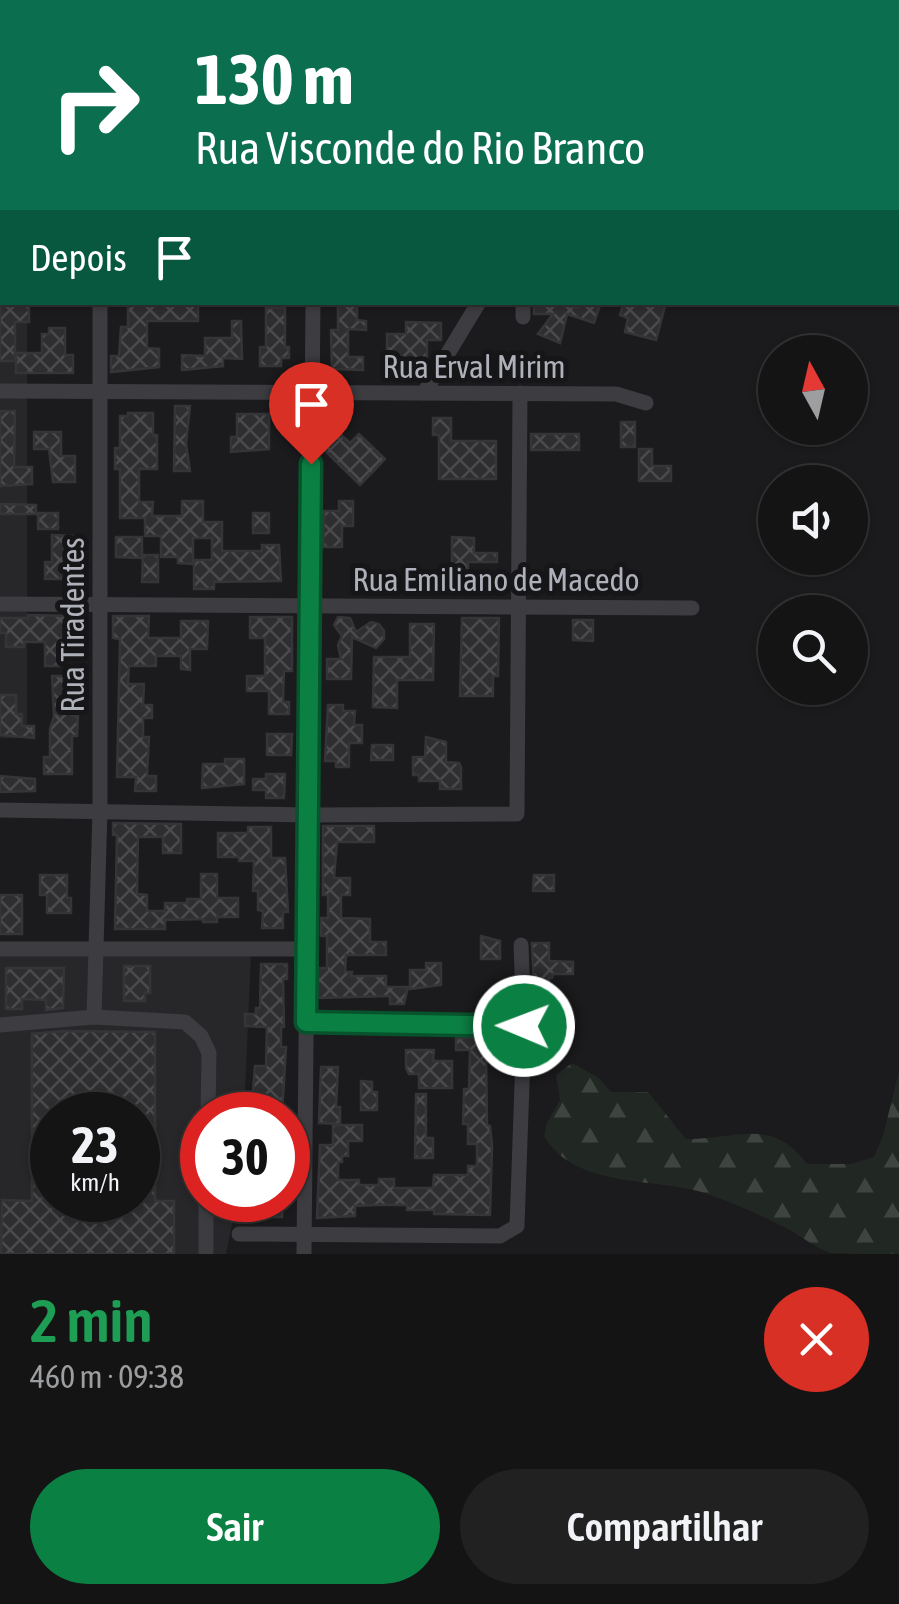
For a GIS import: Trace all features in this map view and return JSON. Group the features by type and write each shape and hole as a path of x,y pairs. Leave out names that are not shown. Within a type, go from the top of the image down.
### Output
{"street":[{"name":"Rua Tiradentes","path":"94,1017 100,810 100,305"},
{"path":"304,1254 313,305"},
{"path":"424,393 477,305"},
{"name":"Rua Erval Mirim","path":"0,391 520,392 616,394 646,403"},
{"path":"0,810 308,816 517,814 520,392"},
{"name":"Rua Emiliano de Macedo","path":"0,604 692,608"},
{"path":"239,1234 500,1236 517,1226 524,1026 521,945"},
{"path":"0,949 94,946 307,950"},
{"path":"0,1024 94,1017 185,1022 202,1036 209,1053 208,1092"},
{"path":"306,1022 524,1026"},
{"path":"206,1222 206,1254"}],"shaded area":[{"path":"0,305 27,305 27,738 0,738"},
{"path":"0,955 251,955 245,1092 180,1092 180,1222 233,1222 226,1254 0,1254"}],"green space":[{"path":"572,1063 599,1078 611,1092 648,1092 686,1139 766,1135 794,1149 807,1164 851,1164 874,1157 899,1071 899,1254 830,1253 738,1205 705,1193 617,1178 575,1165 544,1136 560,1100 556,1075"}],"building":[{"path":"0,305 29,305 29,322 15,322 15,361 0,361"},
{"path":"128,305 198,306 198,321 147,321 147,348 159,349 159,367 111,372 111,356 119,356 121,327 128,327"},
{"path":"338,305 357,305 357,320 366,321 366,330 348,329 348,357 363,357 363,370 332,369 331,330 338,330"},
{"path":"534,305 600,305 594,323 567,314 560,343 538,334 553,314 534,314"},
{"path":"623,305 665,305 656,340 625,332 628,318 620,315"},
{"path":"266,308 285,308 285,347 289,347 289,358 281,358 281,366 260,366 260,347 266,347"},
{"path":"232,321 241,321 242,359 223,358 223,366 182,370 182,355 205,356 205,338 232,338"},
{"path":"406,322 441,323 441,340 427,340 427,357 400,360 400,356 387,356 387,334 406,334"},
{"path":"49,328 65,328 65,355 73,355 73,373 16,373 16,353 42,353 42,334 49,334"},
{"path":"175,406 190,406 186,444 190,471 174,471"},
{"path":"0,411 15,411 14,467 32,467 32,484 0,486"},
{"path":"153,413 153,435 157,435 157,469 139,469 139,502 153,502 152,516 182,516 182,501 203,501 203,522 222,522 222,551 262,551 262,545 279,545 281,581 214,582 214,589 194,589 194,560 212,560 212,538 193,538 193,564 178,563 178,557 161,557 161,536 145,536 145,518 120,518 120,469 115,469 115,448 120,448 120,416"},
{"path":"237,414 269,414 269,449 231,452 231,437 237,437"},
{"path":"433,418 451,418 451,441 496,441 496,479 439,479 439,435 433,435"},
{"path":"621,422 635,422 635,447 621,447"},
{"path":"337,431 350,443 359,434 385,459 360,485 323,449"},
{"path":"34,432 61,432 61,456 75,456 75,482 53,482 49,449 34,449"},
{"path":"531,434 579,434 579,450 531,450"},
{"path":"639,449 652,449 652,466 671,466 671,481 639,481"},
{"path":"339,501 353,501 353,526 342,526 342,547 323,547 324,511 339,511"},
{"path":"0,504 36,505 36,514 0,514"},
{"path":"38,513 58,513 58,529 38,529"},
{"path":"253,513 269,513 269,533 253,533"},
{"path":"52,535 75,536 79,588 66,588 66,579 45,579 45,562 52,562"},
{"path":"116,537 142,537 142,558 116,557"},
{"path":"452,537 474,538 474,553 497,553 497,562 468,562 468,575 452,576"},
{"path":"143,555 158,555 158,582 142,582"},
{"path":"73,616 73,650 59,650 59,666 45,666 45,642 6,647 6,633 0,633 0,618"},
{"path":"113,616 149,616 148,638 181,638 181,621 208,621 207,649 190,649 190,670 181,669 181,656 156,656 156,666 129,666 128,684 144,684 143,705 152,705 152,718 143,718 143,737 149,737 147,776 156,776 156,791 135,791 136,777 117,777 120,639 113,638"},
{"path":"250,617 292,617 292,671 284,671 283,702 289,702 289,714 269,714 269,691 247,691 247,676 265,676 265,638 250,638"},
{"path":"338,617 350,618 356,632 371,622 384,631 384,639 376,648 352,637 351,679 327,679 327,659 341,659 338,645 342,636 334,625"},
{"path":"462,618 499,618 498,676 493,676 493,696 460,696"},
{"path":"573,620 593,620 593,641 573,640"},
{"path":"410,624 434,624 433,680 397,680 397,708 373,707 374,657 410,657"},
{"path":"52,676 75,676 72,716 78,716 77,736 72,736 72,774 44,774 44,757 50,757 54,716"},
{"path":"0,695 16,695 16,714 22,714 22,726 34,726 34,738 0,735"},
{"path":"328,705 343,705 343,711 355,711 354,725 362,725 362,743 349,743 349,767 336,767 336,761 325,761"},
{"path":"267,734 292,734 291,755 267,755"},
{"path":"426,737 446,742 446,762 459,763 461,767 461,789 440,789 440,781 419,781 419,775 413,775 413,757 425,757"},
{"path":"372,745 393,745 393,760 371,760"},
{"path":"225,759 244,759 244,784 202,788 203,764 225,764"},
{"path":"266,774 285,774 284,798 266,798 266,790 253,790 253,779 266,779"},
{"path":"0,776 35,779 35,791 0,792"},
{"path":"113,823 181,824 181,853 163,853 163,837 138,837 137,894 147,895 147,911 165,911 165,903 201,899 201,874 217,874 217,898 238,898 238,917 217,917 217,922 165,920 165,929 115,929 117,835 113,835"},
{"path":"323,826 374,826 374,842 337,842 334,878 350,878 350,895 341,895 341,918 370,919 370,942 386,942 386,955 346,955 345,972 352,972 351,976 386,976 386,987 408,987 404,1004 390,1004 390,996 318,998 318,968 327,968 327,936 321,936 321,918 328,918 328,895 323,895"},
{"path":"248,827 271,827 271,858 285,858 288,912 283,912 283,928 262,928 263,911 258,910 258,891 253,891 254,861 218,857 218,833 248,833"},
{"path":"40,875 67,875 71,913 47,913 47,895 40,895"},
{"path":"534,875 554,875 554,891 533,891"},
{"path":"0,895 22,895 22,934 0,934"},
{"path":"481,936 500,941 500,959 481,959"},
{"path":"532,943 549,943 549,961 573,962 573,974 553,974 549,978 554,1010 535,1010"},
{"path":"426,963 441,963 441,985 410,989 410,970 426,970"},
{"path":"261,964 287,964 281,1027 281,1047 286,1047 283,1092 253,1092 255,1066 266,1066 267,1027 245,1026 245,1014 256,1014 256,1008 260,1008"},
{"path":"124,966 150,966 150,993 145,993 145,1001 124,1001"},
{"path":"6,968 64,968 63,1008 46,1010 46,1000 22,999 22,1009 6,1009"},
{"path":"155,1032 155,1092 32,1092 32,1034"},
{"path":"456,1038 497,1038 497,1054 486,1054 487,1125 492,1146 490,1215 434,1214 434,1210 407,1210 407,1205 376,1205 355,1206 355,1216 317,1218 320,1145 333,1145 333,1125 362,1125 362,1141 348,1141 348,1156 342,1156 342,1162 338,1162 338,1180 379,1185 379,1179 394,1179 394,1188 433,1188 434,1175 468,1175 468,1166 477,1166 477,1144 468,1144 468,1124 463,1124 470,1050 456,1050"},
{"path":"406,1050 434,1050 433,1061 452,1061 452,1088 419,1088 419,1074 409,1074 406,1068"},
{"path":"321,1067 338,1067 336,1107 340,1107 340,1124 319,1123"},
{"path":"361,1081 372,1082 372,1092 377,1092 377,1110 361,1110"},
{"path":"416,1094 426,1094 426,1138 433,1138 433,1158 415,1158"},
{"path":"2,1200 30,1201 30,1222 160,1222 160,1201 174,1201 174,1254 1,1254"}],"route":[{"path":"311,464 306,1022 524,1026"}]}
